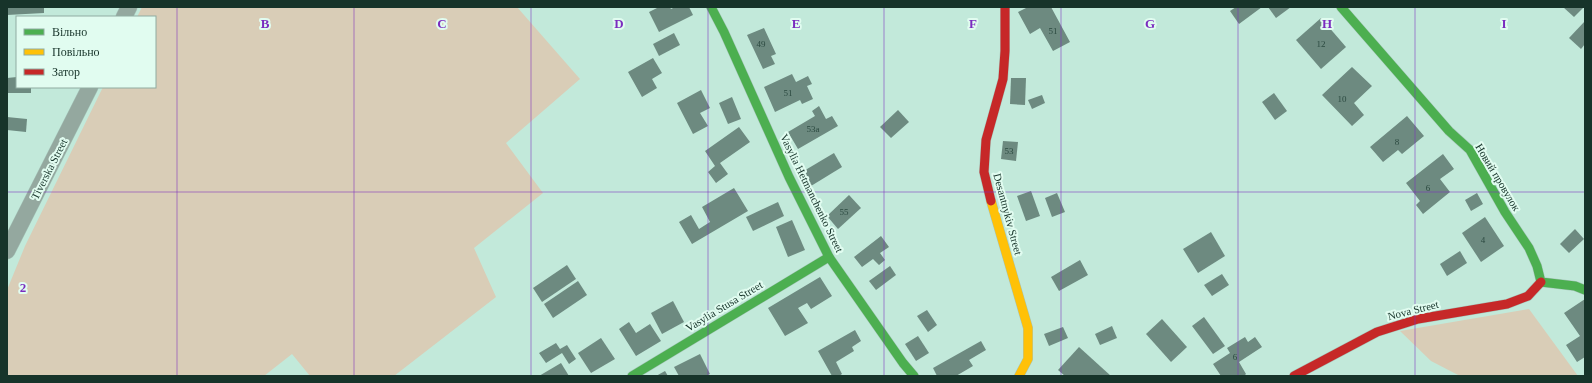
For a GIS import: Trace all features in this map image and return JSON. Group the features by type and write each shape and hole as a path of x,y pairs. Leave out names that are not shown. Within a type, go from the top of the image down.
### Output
{"street":[{"path":"124,16 129,7"},
{"name":"Vasylia Hetmanchenko Street","path":"711,7 724,32 789,177 829,257 903,363 914,376"},
{"name":"Desantnykiv Street","path":"1005,7 1005,51 1003,79 986,140 984,172 1028,328 1028,359 1019,376"},
{"name":"Новий провулок","path":"1341,7 1444,125 1470,150 1505,212 1529,248 1537,266 1541,282"},
{"name":"Tiverska Street","path":"7,251 89,88"},
{"name":"Vasylia Stusa Street","path":"632,376 829,257"},
{"path":"1541,282 1575,286 1585,290"},
{"name":"Nova Street","path":"1294,376 1377,332 1418,319 1507,304 1528,296 1541,282"}],"shaded area":[{"path":"142,7 517,7 580,79 506,143 543,193 474,248 496,297 394,376 310,376 292,354 264,376 7,376 7,290 25,246 103,88 156,88 156,16 138,16"},
{"path":"1529,309 1578,376 1460,376 1431,361 1400,331"}],"building":[{"path":"7,7 44,7 44,13 7,15"},
{"path":"659,7 670,7 671,9 675,7 689,7 693,15 659,32 649,12"},
{"path":"1028,7 1051,7 1070,42 1053,51 1040,28 1030,34 1018,12"},
{"path":"1236,7 1262,7 1239,24 1230,11"},
{"path":"1268,7 1291,7 1276,18"},
{"path":"1563,7 1584,7 1574,17"},
{"path":"1321,18 1346,47 1321,69 1296,40"},
{"path":"1585,21 1585,44 1581,49 1569,38"},
{"path":"764,28 776,54 771,56 775,64 763,69 747,35"},
{"path":"674,33 680,45 659,56 653,44"},
{"path":"653,58 662,73 652,79 657,88 642,97 628,72"},
{"path":"1352,67 1372,86 1354,103 1364,115 1352,126 1322,95"},
{"path":"792,74 796,82 808,76 812,84 807,86 813,99 802,104 800,100 775,112 764,87"},
{"path":"16,77 16,88 31,88 31,93 7,93 7,78"},
{"path":"1011,78 1026,78 1025,105 1010,104"},
{"path":"701,90 710,108 700,113 708,126 693,134 677,103"},
{"path":"1274,93 1287,111 1275,120 1262,102"},
{"path":"1042,95 1045,103 1032,109 1028,100"},
{"path":"732,97 741,119 728,124 719,103"},
{"path":"819,106 826,119 832,116 838,126 798,149 788,132 815,116 812,111"},
{"path":"898,110 909,122 891,138 880,127"},
{"path":"1407,116 1424,136 1402,154 1398,150 1383,162 1370,147"},
{"path":"7,117 27,119 26,132 7,130"},
{"path":"739,127 750,142 720,163 728,174 716,183 708,172 715,166 705,151"},
{"path":"1003,141 1018,142 1016,161 1001,159"},
{"path":"834,153 842,167 811,186 802,172"},
{"path":"1443,154 1454,169 1440,179 1450,192 1423,214 1416,205 1420,201 1406,183"},
{"path":"734,188 748,211 692,244 679,222 691,215 699,229 710,222 702,207"},
{"path":"1031,191 1040,216 1026,221 1017,196"},
{"path":"1057,193 1065,212 1052,217 1045,198"},
{"path":"1477,193 1483,204 1471,211 1465,200"},
{"path":"849,195 861,208 838,229 827,216"},
{"path":"778,202 784,216 753,231 746,217"},
{"path":"1485,217 1504,246 1481,262 1462,233"},
{"path":"792,220 805,250 788,257 776,227"},
{"path":"1575,229 1584,239 1569,253 1560,244"},
{"path":"1211,232 1225,256 1198,273 1183,249"},
{"path":"881,236 889,247 880,253 885,260 879,265 873,259 862,267 854,257"},
{"path":"1460,251 1467,263 1447,276 1440,264"},
{"path":"1080,260 1088,275 1059,291 1051,277"},
{"path":"567,265 576,279 542,302 533,288"},
{"path":"890,266 896,275 876,290 869,281"},
{"path":"1222,274 1229,285 1212,296 1204,285"},
{"path":"820,277 832,296 811,309 807,303 798,308 808,323 785,336 768,308"},
{"path":"578,281 587,295 553,318 544,304"},
{"path":"1585,299 1585,357 1577,362 1566,345 1580,336 1564,313"},
{"path":"673,301 684,322 662,334 651,313"},
{"path":"927,310 937,325 928,332 917,316"},
{"path":"1204,317 1225,346 1213,354 1192,326"},
{"path":"1162,319 1187,347 1171,362 1146,334"},
{"path":"629,322 636,333 650,324 661,341 636,356 619,329"},
{"path":"1112,326 1117,338 1100,345 1095,334"},
{"path":"1063,327 1068,338 1049,346 1044,334"},
{"path":"855,330 861,341 852,347 854,351 836,362 842,374 839,376 832,376 818,351"},
{"path":"918,336 929,353 916,361 905,344"},
{"path":"1245,337 1248,342 1255,337 1262,347 1239,362 1246,374 1244,376 1221,376 1213,364 1230,353 1227,348"},
{"path":"601,338 615,359 591,373 578,353"},
{"path":"981,341 986,350 969,360 973,366 956,376 937,376 933,368"},
{"path":"556,343 560,349 567,345 576,359 569,364 562,353 546,363 539,353"},
{"path":"1079,347 1111,376 1065,376 1058,370"},
{"path":"700,354 710,374 706,376 679,376 674,367"},
{"path":"561,363 569,376 539,376"},
{"path":"665,371 668,376 656,376"}],"traffic: fast":[{"path":"711,7 724,32 789,177 829,257 903,363 914,376"},
{"path":"1341,7 1449,131 1470,150 1505,212 1529,248 1537,266 1541,282 1575,286 1585,290"},
{"path":"632,376 829,257"}],"traffic: slow":[{"path":"991,201 1028,328 1028,359 1019,376"}],"traffic: jam":[{"path":"991,201 984,172 986,140 1003,79 1005,51 1005,7"},
{"path":"1294,376 1377,332 1418,319 1507,304 1528,296 1541,282"}]}
